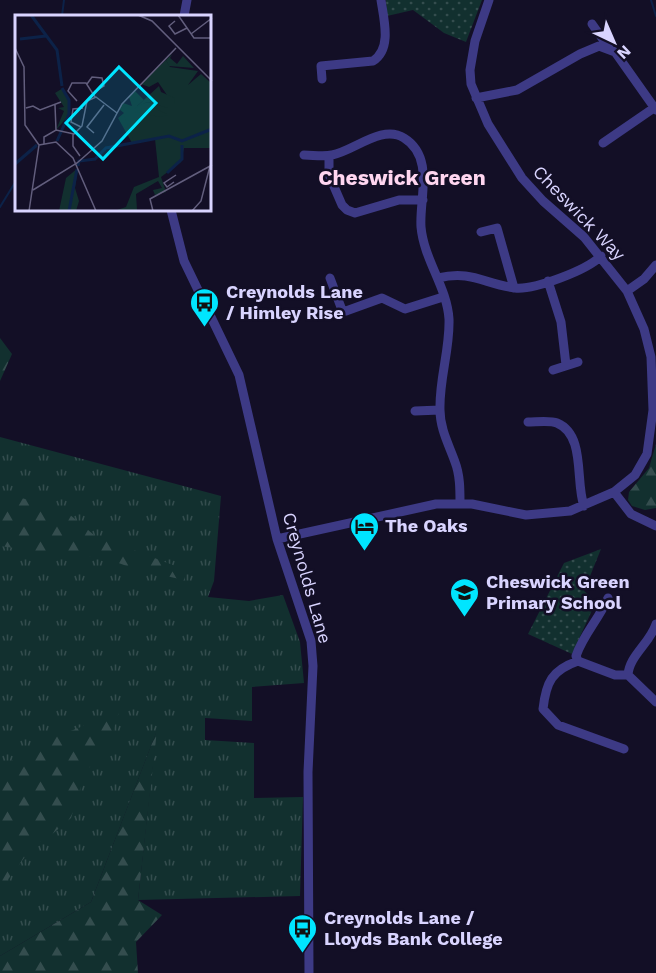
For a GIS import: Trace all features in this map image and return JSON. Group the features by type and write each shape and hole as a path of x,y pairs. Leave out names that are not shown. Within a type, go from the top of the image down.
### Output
{"street":[{"path":"184,15 187,0"},
{"path":"322,79 321,66 373,61 380,57 386,38 381,0"},
{"name":"Cheswick Way","path":"277,539 436,504 460,503 526,514 558,513 584,506 614,492 635,475 647,454 653,410 651,357 644,329 627,291 601,256 522,178 496,139 471,84 471,59 489,0"},
{"path":"591,24 609,48 615,52 655,109 603,142"},
{"path":"476,98 517,90 592,48 609,48"},
{"path":"304,155 329,156 387,133 404,137 415,147 426,184 421,226 424,247 438,278 449,315 449,336 440,410 446,441 456,463 460,503"},
{"path":"329,156 329,175 342,205 348,210 355,213 399,200 423,200"},
{"name":"Creynolds Lane","path":"172,212 184,261 239,375 277,539 304,616 313,666 308,772 309,973"},
{"path":"481,232 497,228 514,288"},
{"path":"438,278 456,274 514,288 527,288 591,265 601,256"},
{"path":"627,291 644,279 656,265"},
{"path":"330,278 342,310 346,312 382,298 405,309 443,297"},
{"path":"548,281 561,322 566,365"},
{"path":"553,370 578,362"},
{"path":"415,411 440,410"},
{"path":"528,422 557,423 571,435 578,451 578,491 584,506"},
{"path":"614,492 631,514 656,526"},
{"path":"578,661 576,656 579,648 600,617 608,598"},
{"path":"628,675 630,662 653,634 656,624"},
{"path":"624,749 558,725 545,715 544,699 554,674 561,667 578,661 605,672 628,675 656,702"}],"green space":[{"path":"386,0 482,0 466,42 444,33 413,10 387,16"},
{"path":"0,338 12,354 0,381"},
{"path":"0,437 221,496 214,581 208,597 249,601 283,595 300,642 304,683 252,687 252,721 205,718 205,740 254,743 254,798 303,797 300,896 138,900 156,733 91,902 0,956"},
{"path":"656,444 656,508 645,510 632,506 628,500 629,492 649,468"},
{"path":"0,492 69,514 94,535 186,570 184,580 135,569 102,557 71,556 0,546"},
{"path":"601,549 584,591 589,595 594,606 572,654 528,634 564,563"},
{"path":"119,712 102,754 81,773 81,786 71,818 50,836 34,845 0,890 0,768 45,741"},
{"path":"157,730 138,900 162,915 136,942 138,973 0,973 0,956 91,902"}],"waterway":[{"path":"62,15 64,0"},
{"path":"651,0 656,16"},
{"path":"0,207 15,183"}],"place":[{"name":"Creynolds Lane / Himley Rise","path":"205,328"},
{"name":"The Oaks","path":"364,552"},
{"name":"Cheswick Green Primary School","path":"465,618"},
{"name":"Creynolds Lane / Lloyds Bank College","path":"303,954"}],"district":[{"name":"Cheswick Green","path":"402,178"}]}
